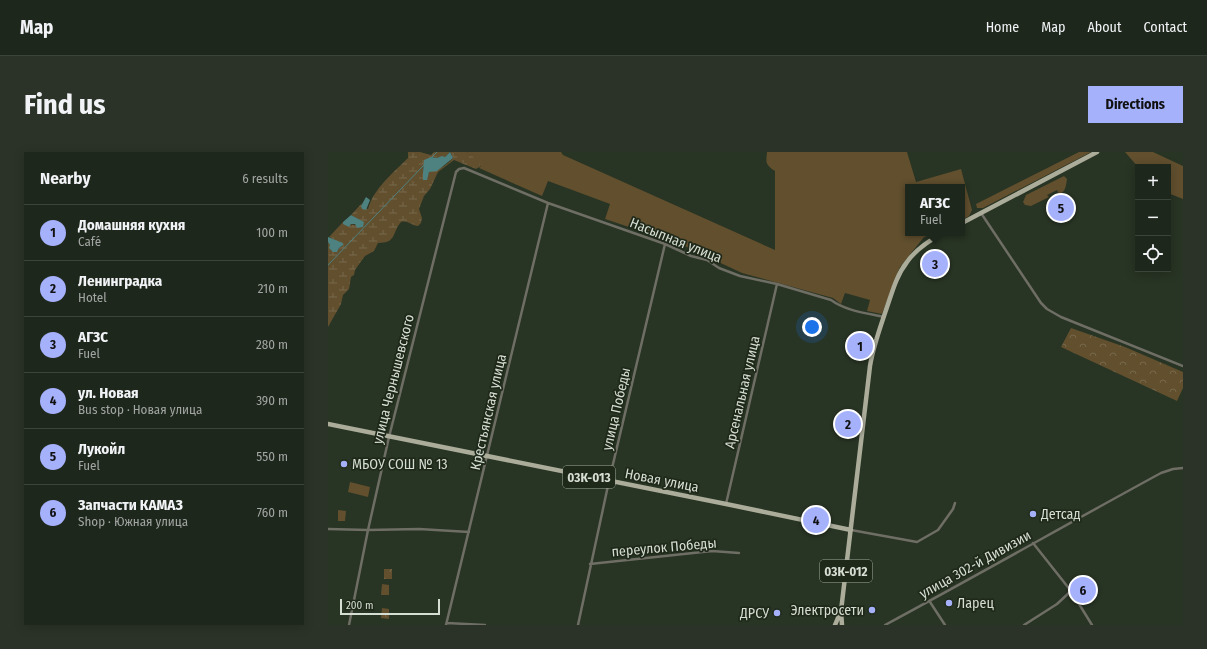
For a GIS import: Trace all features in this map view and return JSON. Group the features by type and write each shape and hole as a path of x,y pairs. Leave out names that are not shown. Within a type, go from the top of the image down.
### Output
{"main road":[{"path":"965,221 1097,152"},
{"name":"03К-012","path":"841,611 870,366 874,347 895,284 907,261 925,244 938,236"},
{"name":"Новая улица","path":"328,424 851,530"},
{"path":"835,625 841,611"},
{"path":"841,611 842,625"}],"street":[{"name":"Насыпная улица","path":"464,168 548,203 665,244 691,256 707,260 719,268 740,276 777,284 832,300 838,305 859,312 884,317"},
{"name":"улица Чернышевского","path":"349,625 389,437 456,172 459,169 464,168"},
{"name":"Крестьянская улица","path":"446,624 470,532 548,203"},
{"path":"980,213 1047,309 1183,366"},
{"name":"улица Победы","path":"578,625 590,564 665,244"},
{"name":"Арсенальная улица","path":"726,504 777,284"},
{"name":"улица 302-й Дивизии","path":"885,625 930,602 1033,543 1161,473 1182,468"},
{"path":"851,530 917,542 938,530 953,509 954,503"},
{"path":"328,529 418,529 470,532"},
{"path":"1033,543 1071,591 1092,625"},
{"name":"переулок Победы","path":"590,564 712,551 739,553"},
{"path":"1024,625 1057,604 1071,591"},
{"path":"930,602 945,625"},
{"path":"446,624 485,625"}],"green space":[{"path":"408,152 420,152 431,155 434,152 450,152 467,152 478,161 481,166 476,169 454,160 438,172 430,189 424,196 419,209 422,218 421,223 418,226 401,222 391,239 384,243 378,243 374,251 365,256 355,270 354,275 351,277 349,289 343,295 341,304 328,327 328,242 338,250 343,245 329,237 343,222 343,224 357,225 363,222 351,215 362,203 361,206 368,209 379,188 408,158","holes":["450,152 453,158 442,167 429,172 427,177 423,177 423,168 431,157 445,157"]},
{"path":"467,152 561,152 563,155 775,250 775,171 769,167 767,163 767,152 907,152 916,182 961,169 972,210 969,216 965,218 965,184 905,184 905,236 928,236 924,237 900,267 882,314 867,311 870,300 845,293 841,304 833,298 742,273 680,244 605,219 610,204 548,181 542,196 479,168 481,166"},
{"path":"1079,152 1091,152 983,208 977,208 976,204"},
{"path":"1125,152 1153,152 1183,166 1183,199 1171,194 1171,164 1135,164"},
{"path":"1064,176 1067,179 1064,190 1061,193 1059,194 1057,190 1047,195 1049,197 1031,206 1025,205 1023,202 1026,195"},
{"path":"1071,328 1125,347 1183,372 1183,388 1177,401 1061,347"},
{"path":"350,482 370,487 368,497 348,492"},
{"path":"338,510 346,511 345,521 338,521"},
{"path":"384,569 392,569 392,579 384,579"},
{"path":"382,584 389,585 389,595 381,595"},
{"path":"382,608 389,609 389,619 381,618"}],"water":[{"path":"450,152 453,158 437,171 429,172 427,180 423,180 424,160 431,157 445,157"},
{"path":"366,197 370,200 366,210 362,209 361,206"},
{"path":"351,215 364,222 363,227 357,228 355,224 351,224 349,227 343,224 343,222"},
{"path":"328,237 343,243 337,252 333,252 329,248 330,245 328,242"}],"waterway":[{"path":"432,157 437,152"},
{"path":"328,265 424,165"}],"place":[{"name":"Лукойл","path":"1061,208"},
{"name":"АГЗС","path":"935,264"},
{"name":"Домашняя кухня","path":"860,346"},
{"name":"Ленинградка","path":"848,424"},
{"name":"МБОУ СОШ № 13","path":"344,464"},
{"name":"Детсад","path":"1033,514"},
{"name":"ул. Новая","path":"816,520"},
{"name":"Запчасти КАМАЗ","path":"1083,590"},
{"name":"Ларец","path":"949,603"},
{"name":"Электросети","path":"872,610"},
{"name":"ДРСУ","path":"777,613"}]}
